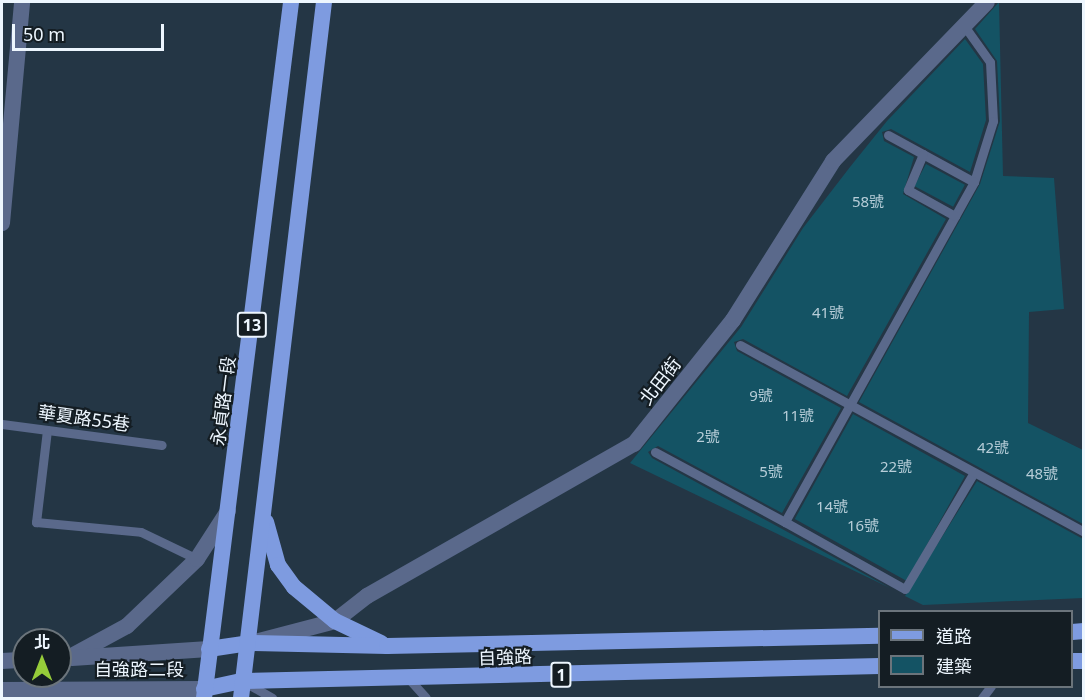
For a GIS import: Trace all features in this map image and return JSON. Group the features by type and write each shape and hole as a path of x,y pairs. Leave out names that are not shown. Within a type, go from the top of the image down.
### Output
{"main road":[{"name":"永貞路一段","path":"204,694 230,507 291,2"},
{"name":"13","path":"243,681 324,2"},
{"path":"263,515 278,565 294,586 335,621 387,646"},
{"name":"自強路","path":"209,649 249,643 387,646 878,636"},
{"name":"自強路","path":"204,694 243,681 409,679 878,666"},
{"path":"241,699 243,681"}],"street":[{"path":"2,224 22,2"},
{"name":"北田街","path":"249,643 335,621 367,596 634,444 733,320 833,161 987,2"},
{"path":"72,655 127,626 197,559 230,507"},
{"name":"自強路二段","path":"72,658 209,649"},
{"path":"85,688 100,699"},
{"name":"自強路二段","path":"2,690 85,688 204,694"}],"lane":[{"path":"785,522 974,182 993,109 990,62 965,27"},
{"path":"888,135 974,182"},
{"path":"923,154 908,190 955,216"},
{"path":"740,345 1083,532"},
{"name":"華夏路55巷","path":"2,424 162,445"},
{"path":"47,430 36,522 141,532 197,559"},
{"path":"655,452 905,589 973,474"},
{"path":"409,679 426,699"},
{"path":"243,681 272,699"}],"building":[{"path":"999,2 1003,176 1054,178 1064,309 1029,312 1028,423 1083,450 1083,524 859,402 980,184 1000,121 997,61 975,29"},
{"path":"965,39 983,64 986,120 970,172 891,129 882,132 884,141 914,157 903,194 946,219 847,396 743,339 734,342 737,351 841,408 782,513 658,446 648,452 652,458 890,588 630,463 741,327 803,228 850,167 887,121"},
{"path":"926,164 965,185 953,207 914,186"},
{"path":"853,414 965,476 907,581 795,519"},
{"path":"977,481 1083,539 1083,598 923,605 905,596"}]}
